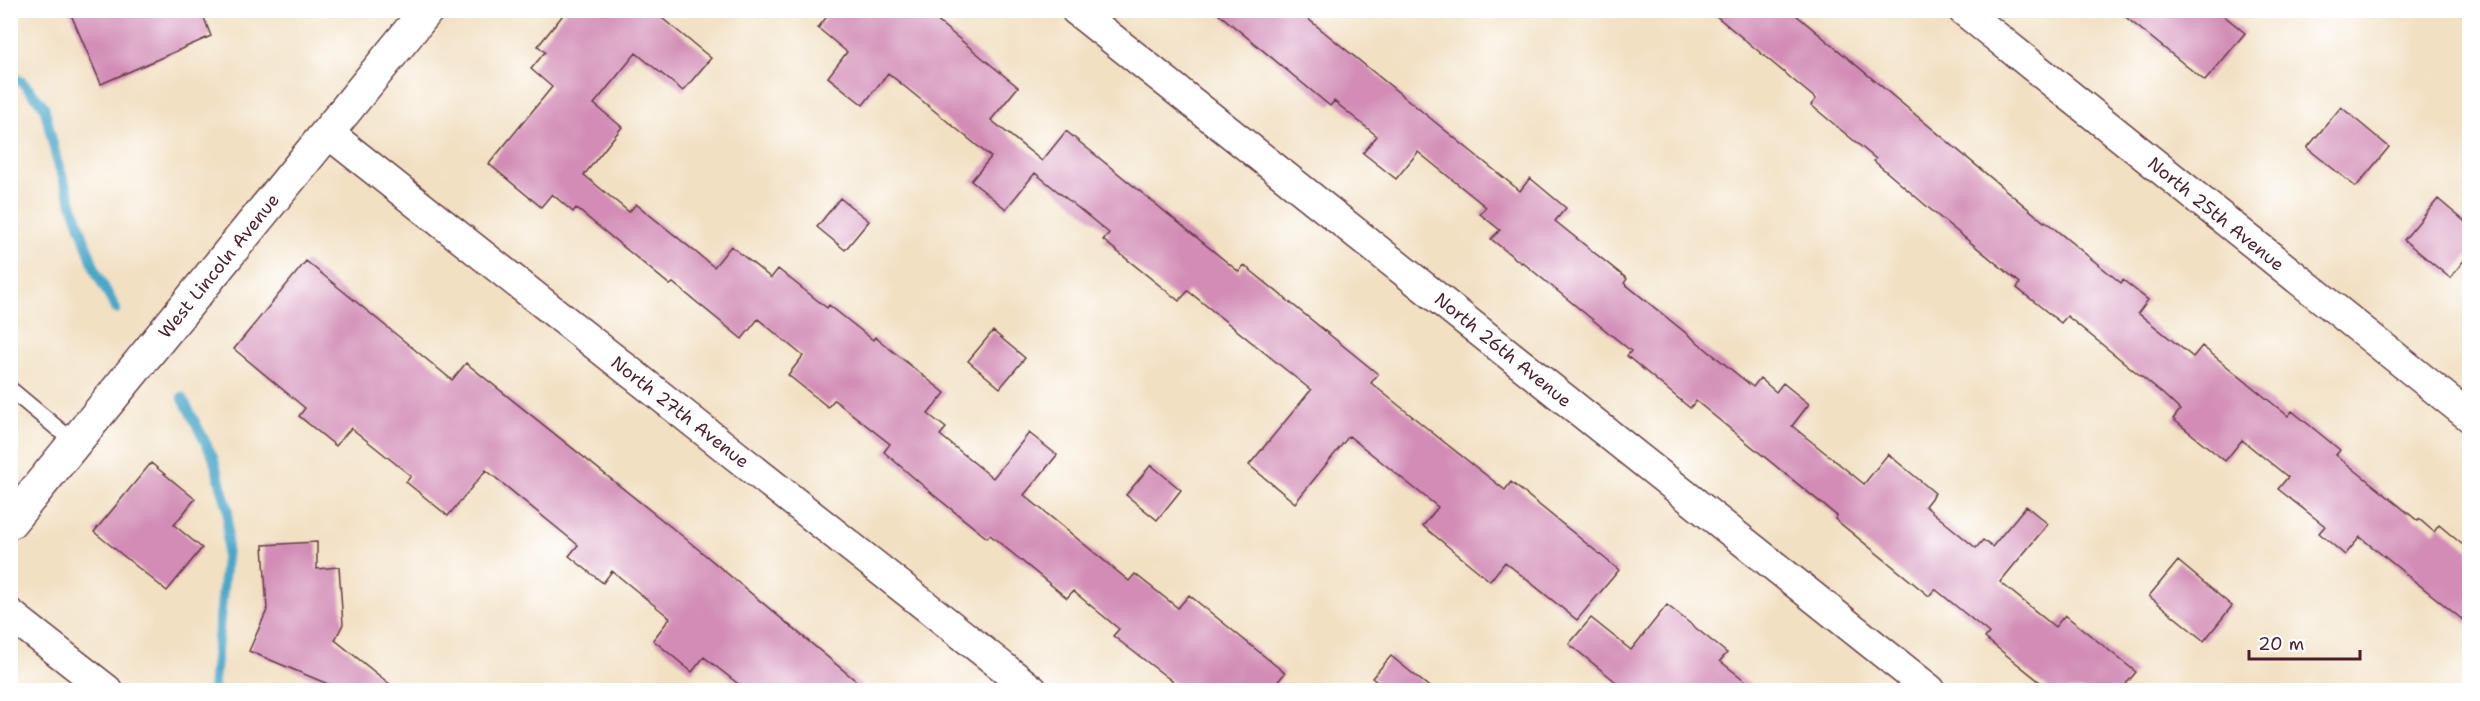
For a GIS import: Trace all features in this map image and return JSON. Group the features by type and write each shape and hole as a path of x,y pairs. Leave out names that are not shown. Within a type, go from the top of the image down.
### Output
{"street":[{"name":"West Lincoln Avenue","path":"10,522 428,10"},
{"name":"North 26th Avenue","path":"1076,10 1930,690"},
{"name":"North 25th Avenue","path":"1963,10 2469,417"},
{"name":"North 27th Avenue","path":"328,133 1032,690"},
{"path":"10,614 107,690"}],"lane":[{"path":"10,389 75,443"}],"building":[{"path":"69,10 201,10 211,36 101,84"},
{"path":"567,10 652,10 711,58 683,91 636,53 594,104 622,127 584,175 629,212 636,204 714,267 731,246 771,278 778,269 827,308 829,305 873,340 875,337 945,393 928,414 946,428 940,435 993,478 1029,433 1057,455 1024,495 1129,581 1135,574 1178,608 1189,595 1285,673 1271,690 1184,690 1113,636 1119,629 1073,591 1067,598 990,535 987,538 935,496 884,452 890,444 834,400 828,407 788,375 803,356 758,319 742,339 673,283 670,285 576,208 573,212 552,194 541,207 489,164 552,87 531,69 545,52 538,46"},
{"path":"832,10 924,10 1018,87 991,120 1042,161 1066,131 1239,272 1244,265 1378,374 1371,383 1444,442 1505,490 1511,482 1619,570 1577,620 1505,562 1490,581 1423,526 1438,507 1349,436 1295,503 1249,465 1311,390 1188,291 1179,301 1103,240 1109,233 1035,173 1006,209 971,181 991,157 888,73 863,105 828,77 847,52 818,28"},
{"path":"1214,10 1297,10 1520,191 1530,178 1566,208 1555,221 1627,279 1624,283 1753,387 1760,378 1776,392 1783,383 1809,404 1792,426 1864,484 1888,454 1935,493 1925,506 1976,548 1983,540 1992,547 2026,506 2048,524 2000,582 2055,627 2065,615 2136,672 2121,690 2050,690 1985,638 1989,633 1935,589 1929,596 1835,519 1837,516 1696,401 1690,408 1627,356 1631,351 1491,239 1500,230 1480,214 1486,207 1418,152 1396,179 1363,153 1377,136 1334,101 1330,106"},
{"path":"1709,10 1790,10 2044,222 2121,283 2123,280 2148,300 2138,313 2193,357 2202,346 2288,416 2292,411 2340,450 2336,455 2418,521 2419,519 2434,532 2439,525 2469,550 2469,625 2360,537 2345,555 2319,533 2325,526 2278,489 2288,477 2242,440 2225,461 2173,419 2180,410 2163,394 2067,316 2061,323 2017,288 2020,283 1874,161 1876,159 1811,105 1816,99"},
{"path":"2117,10 2217,10 2245,33 2205,81"},
{"path":"2341,107 2389,147 2356,187 2307,148"},
{"path":"840,198 869,221 845,250 817,227"},
{"path":"2438,199 2469,225 2469,254 2450,278 2404,240"},
{"path":"306,261 452,380 466,363 686,539 867,690 746,690 704,657 692,672 653,640 670,618 612,571 603,583 569,556 578,545 486,470 448,516 406,482 411,476 351,428 336,446 299,416 305,408 234,349"},
{"path":"993,331 1025,358 1000,388 968,361"},
{"path":"151,463 195,499 174,525 202,548 167,591 94,532"},
{"path":"1151,465 1181,490 1157,520 1126,495"},
{"path":"317,542 317,569 339,567 343,624 335,640 397,690 342,690 249,651 267,610 263,545"},
{"path":"2178,561 2232,606 2204,641 2149,596"},
{"path":"1667,605 1727,653 1720,661 1757,690 1626,690 1569,644 1591,618 1631,650"},
{"path":"1391,656 1433,690 1387,690 1372,678"}],"waterway":[{"path":"10,75 22,82 44,106 57,161 96,272 116,309"},
{"path":"182,397 213,457 228,510 227,548 213,690"}]}
